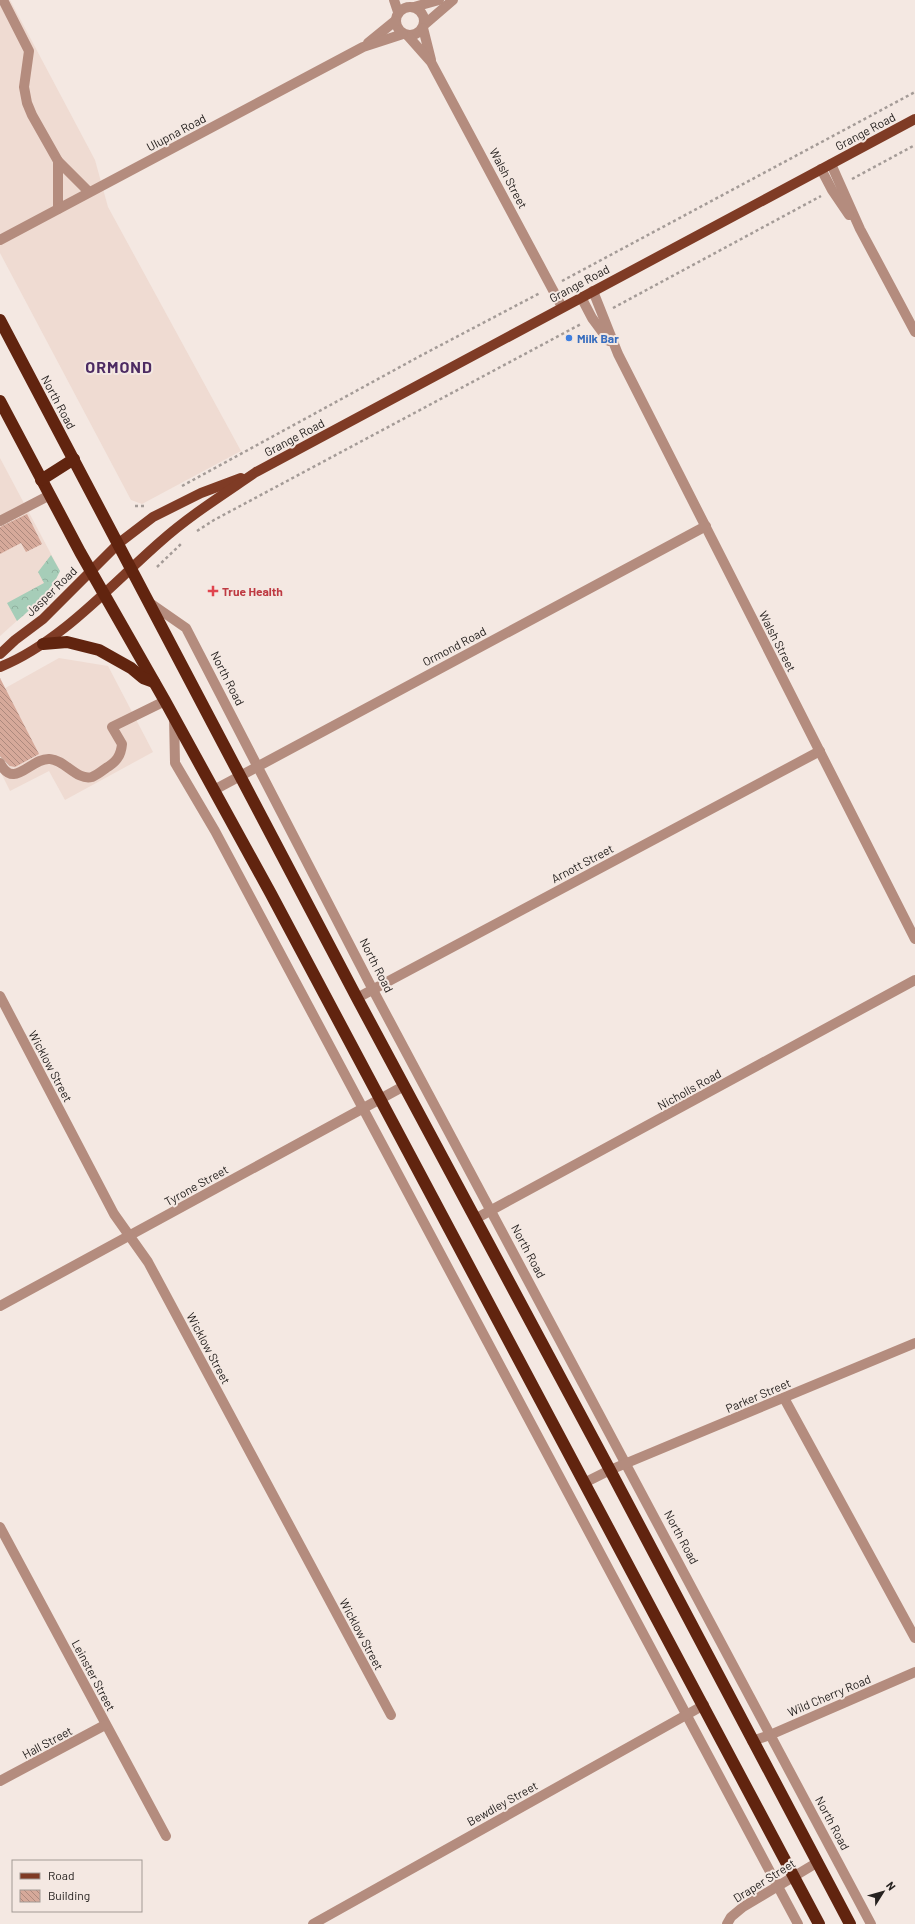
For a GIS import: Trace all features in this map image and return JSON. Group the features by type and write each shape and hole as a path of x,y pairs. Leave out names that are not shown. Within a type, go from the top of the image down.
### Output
{"highway":[{"name":"North Road","path":"0,320 132,568 357,998 610,1470 850,1924"},
{"path":"0,401 103,594 174,716 214,790 584,1484 704,1705 819,1924"},
{"path":"41,480 74,459"},
{"path":"43,644 67,642 99,650 131,668 143,678 154,682"}],"main road":[{"name":"Grange Road","path":"103,594 164,538 256,472 915,118"},
{"name":"Grange Road","path":"119,544 153,517 201,493 256,472"},
{"name":"Jasper Road","path":"0,654 14,640 43,619 119,544"},
{"path":"0,667 15,661 43,644 103,594"}],"street":[{"path":"3,0 29,51 24,87 27,103 58,161 89,192"},
{"path":"394,0 397,16 397,28 406,35 417,34 423,26 453,0"},
{"path":"397,16 402,9 410,4 439,0"},
{"path":"410,4 421,12 423,26"},
{"name":"Ulupna Road","path":"363,47 397,16"},
{"name":"Walsh Street","path":"423,26 431,62"},
{"name":"Ulupna Road","path":"0,240 363,47 406,35"},
{"name":"Walsh Street","path":"406,35 431,62 562,307"},
{"path":"58,161 58,209"},
{"path":"831,164 860,229 915,332"},
{"path":"821,169 832,190 860,229"},
{"name":"Walsh Street","path":"593,291 618,354 915,939"},
{"name":"Walsh Street","path":"581,297 592,318 618,354"},
{"path":"0,521 50,495"},
{"name":"Ormond Road","path":"214,790 706,526"},
{"name":"North Road","path":"150,604 186,628 373,990 627,1463 871,1924"},
{"path":"0,763 6,772 15,774 37,762 49,758 56,760 78,773 92,777 113,764 120,753 122,744 112,727 165,701"},
{"path":"174,716 175,763 215,831 685,1716 798,1924"},
{"name":"Arnott Street","path":"357,998 820,751"},
{"name":"Nicholls Road","path":"475,1219 915,980"},
{"name":"Wicklow Street","path":"0,996 114,1214 148,1262 391,1716"},
{"name":"Tyrone Street","path":"0,1306 404,1086"},
{"name":"Parker Street","path":"584,1484 610,1470 915,1343"},
{"path":"784,1398 915,1638"},
{"name":"Leinster Street","path":"0,1526 105,1725 166,1836"},
{"name":"Wild Cherry Road","path":"752,1741 770,1735 915,1672"},
{"name":"Bewdley Street","path":"313,1924 704,1705"},
{"name":"Hall Street","path":"0,1781 105,1725"},
{"name":"Draper Street","path":"727,1924 731,1917 743,1907 818,1862"}],"path":[{"path":"176,489 422,355 915,92"},
{"path":"841,184 915,145"},
{"path":"602,313 832,190"},
{"path":"194,533 220,517 592,318"},
{"path":"135,506 142,507 149,504"},
{"path":"157,568 187,538"}],"shaded area":[{"path":"0,0 10,0 95,160 108,207 241,451 142,504 131,500 0,253"},
{"path":"0,458 60,571 49,592 0,636"},
{"path":"59,658 108,666 153,752 65,800 49,771 10,791 0,771 0,691"}],"green space":[{"path":"51,555 60,571 56,579 42,598 17,621 7,603 44,583 38,572"}],"building":[{"path":"27,514 42,544 26,552 21,543 0,554 0,527"},
{"path":"0,678 39,754 15,767 10,766 0,756"}],"place":[{"name":"Milk Bar","path":"569,338"},
{"name":"True Health","path":"213,591"}],"district":[{"name":"ORMOND","path":"119,366"}]}
